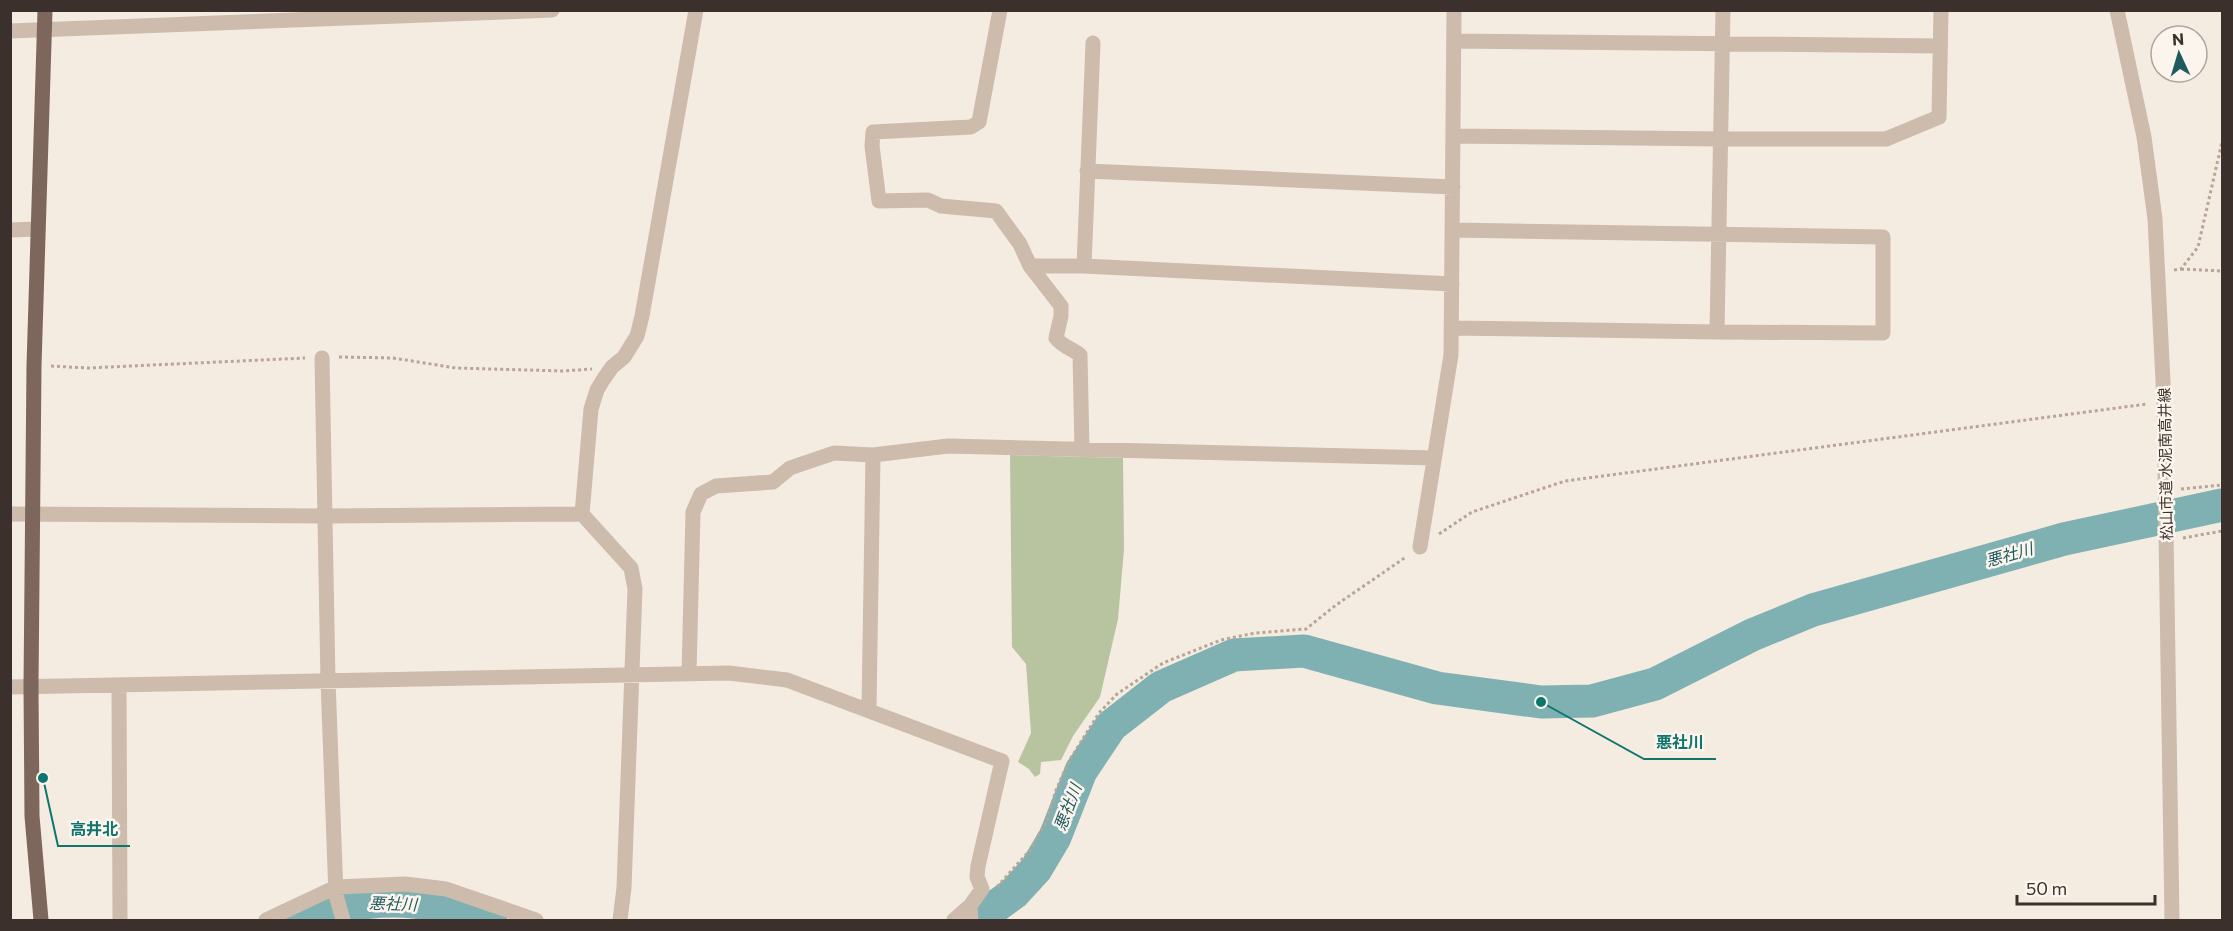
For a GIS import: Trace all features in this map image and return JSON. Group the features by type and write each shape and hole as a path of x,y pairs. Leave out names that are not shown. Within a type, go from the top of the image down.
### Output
{"main road":[{"path":"41,921 32,816 31,687 32,514 45,10"}],"street":[{"path":"10,31 44,31 277,16 552,10"},
{"path":"620,921 624,888 635,589 631,568 582,514 591,409 603,380 612,367 624,357 637,336 642,316 696,10"},
{"path":"1000,10 979,122 971,127 873,132 872,146 879,201 928,200 941,206 996,211 1020,244 1030,266 1061,306 1056,338 1063,346 1080,356 1082,450"},
{"path":"1420,548 1451,355 1455,10"},
{"path":"1717,332 1723,10"},
{"path":"1454,136 1886,139 1939,117 1941,10"},
{"name":"松山市道 水泥南高井線","path":"2117,10 2144,137 2155,219 2164,402 2172,921"},
{"path":"1454,41 1940,46"},
{"path":"1084,266 1092,43"},
{"path":"1087,171 1453,187"},
{"path":"10,230 38,229"},
{"path":"1452,328 1883,333 1884,237 1453,230"},
{"path":"1030,266 1084,266 1452,284"},
{"path":"322,358 328,681 336,891 342,920"},
{"path":"689,674 693,512 701,494 716,486 773,482 790,468 834,453 873,455 948,446 1434,458"},
{"path":"869,709 873,455"},
{"path":"10,514 326,516 582,514"},
{"path":"10,687 729,673 787,680 1002,761 978,866 977,877 982,889 971,913 954,921"},
{"path":"119,685 120,921"},
{"path":"266,921 336,891 405,884 446,890 536,921"}],"path":[{"path":"2181,269 2199,247 2223,142"},
{"path":"2157,272 2181,269 2223,271"},
{"path":"982,889 998,887 1030,850 1047,820 1056,790 1078,744 1099,713 1117,694 1163,663 1221,640 1255,633 1306,629 1336,605 1472,512 1565,481 2164,402"},
{"path":"2164,494 2223,485"},
{"path":"2166,535 2223,531"}],"green space":[{"path":"1010,455 1123,458 1124,549 1118,619 1100,697 1073,736 1061,760 1041,762 1040,774 1035,777 1029,769 1018,762 1031,733 1026,664 1012,647"}],"waterway":[{"name":"悪社川","path":"977,920 1014,893 1036,869 1055,837 1081,771 1111,726 1161,687 1234,655 1304,651 1437,688 1541,702 1592,701 1655,684 1752,635 1813,610 2064,539 2222,505"},
{"name":"悪社川","path":"295,920 317,912 379,901 435,905 491,920"}],"place":[{"name":"悪社川","path":"1541,702"},
{"name":"高井北","path":"43,778"}]}
